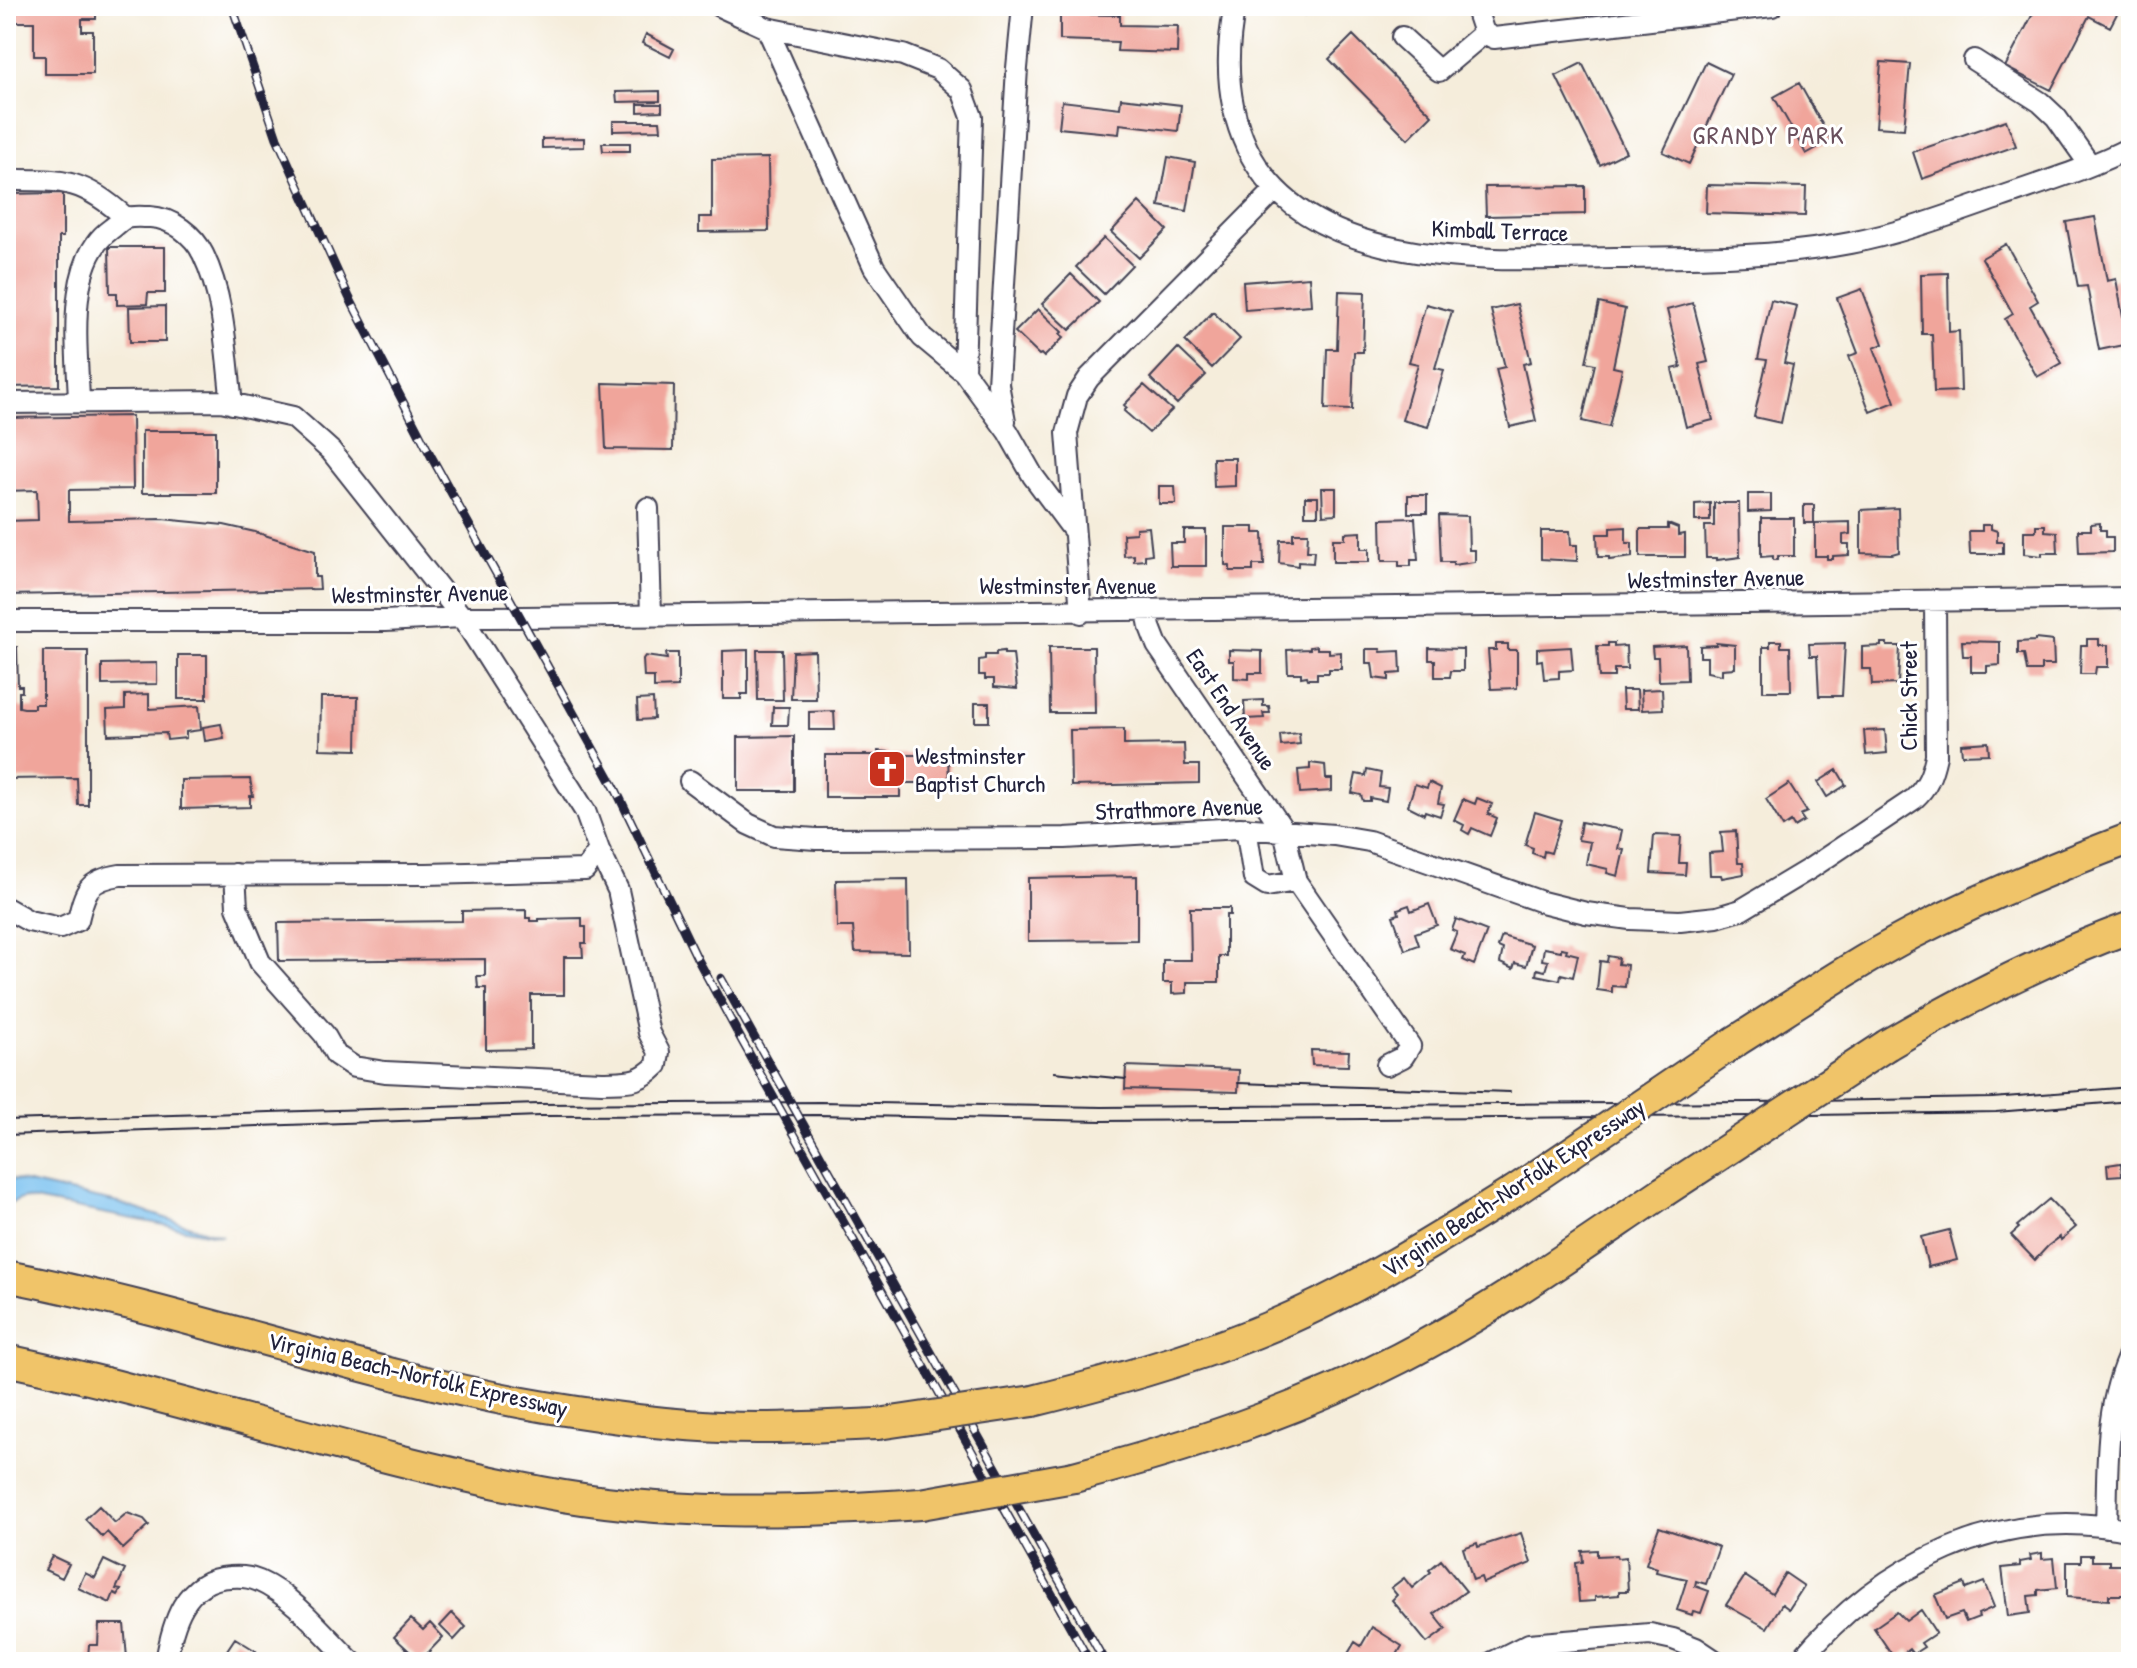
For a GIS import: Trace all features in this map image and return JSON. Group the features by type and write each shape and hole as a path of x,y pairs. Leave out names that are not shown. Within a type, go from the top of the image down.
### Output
{"highway":[{"name":"Virginia Beach-Norfolk Expressway","path":"6,1276 127,1302 339,1359 546,1407 654,1422 766,1429 878,1424 1033,1401 1176,1362 1258,1332 1385,1270 1513,1192 1736,1041 1849,970 1913,933 1982,900 2131,838"},
{"path":"6,1360 118,1386 396,1460 541,1492 613,1502 722,1511 850,1509 921,1504 1074,1477 1235,1430 1294,1407 1400,1358 1492,1305 1887,1045 2017,975 2131,927"}],"street":[{"path":"719,6 767,28 903,55 938,69 962,90 972,117 964,372"},
{"name":"Kimball Terrace","path":"1235,6 1228,72 1231,99 1241,135 1254,163 1275,190 1305,214 1324,225 1403,250 1481,260 1790,252 1850,243 1946,216 2090,165 2131,147"},
{"path":"1475,6 1484,33 1494,38 1772,6"},
{"path":"1008,432 998,384 1020,8"},
{"path":"767,28 874,267 922,337 964,372 1008,432 1033,476 1074,531"},
{"path":"1402,37 1439,71 1484,33"},
{"path":"1974,60 2040,102 2056,117 2090,165"},
{"path":"6,180 62,180 102,196 126,218"},
{"path":"1081,613 1067,433 1077,396 1089,378 1275,190"},
{"path":"79,402 77,316 80,281 88,257 105,233 126,218 155,217 188,233 202,251 212,275 220,307 232,404"},
{"path":"6,403 221,401 293,417 331,451 462,617 585,811 618,890 649,1033 659,1052 657,1065 646,1077 636,1081 602,1082 385,1072 354,1067 336,1055 324,1034 260,962 237,907 235,874"},
{"path":"648,508 651,616"},
{"name":"Westminster Avenue","path":"6,621 385,621 462,617 1081,613 2131,598"},
{"name":"Chick Street","path":"1845,845 1914,799 1931,776 1936,756 1935,600"},
{"name":"East End Avenue","path":"1147,611 1157,645 1284,831"},
{"name":"Strathmore Avenue","path":"690,781 748,824 774,836 816,839 1065,838 1246,828 1284,831 1369,841 1542,902 1586,913 1630,919 1680,921 1717,917 1741,910 1845,845"},
{"path":"1246,828 1254,878 1267,886 1296,881"},
{"path":"1284,831 1296,881 1410,1046 1403,1057 1387,1065"},
{"path":"6,908 29,921 60,928 78,920 85,892 101,878 120,875 585,870 599,850"},
{"path":"2106,1527 2114,1395 2131,1351"},
{"path":"1799,1662 1854,1604 1888,1579 1932,1555 1995,1532 2035,1526 2106,1527 2131,1531"},
{"path":"166,1662 174,1625 190,1595 215,1579 245,1577 261,1582 295,1606 352,1662"},
{"path":"1493,1662 1529,1644 1638,1634 1673,1639 1696,1648 1717,1662"}],"water":[{"path":"6,1178 118,1203 222,1236 24,1198 6,1205"}],"building":[{"path":"96,6 96,19 82,19 82,31 93,31 93,74 45,74 45,56 34,56 34,22 6,22 6,8"},
{"path":"1280,6 1306,6 1304,15 1279,9"},
{"path":"2037,6 2121,6 2110,27 2089,16 2051,90 2005,67"},
{"path":"1060,14 1120,15 1120,25 1178,26 1177,53 1117,51 1118,42 1060,40"},
{"path":"646,34 674,49 670,57 642,43"},
{"path":"1353,35 1432,115 1408,139 1329,59"},
{"path":"1706,62 1731,74 1689,164 1663,152"},
{"path":"1881,62 1910,64 1904,129 1876,127"},
{"path":"1582,63 1626,152 1600,165 1556,76"},
{"path":"1799,83 1831,140 1806,154 1774,97"},
{"path":"660,91 660,101 617,102 616,92"},
{"path":"1121,98 1181,105 1178,131 1120,124 1119,134 1059,128 1062,101 1120,108"},
{"path":"638,104 662,104 662,111 638,112"},
{"path":"2006,120 2016,146 1922,179 1913,152"},
{"path":"613,121 660,121 661,130 613,131"},
{"path":"584,138 584,147 542,148 542,139"},
{"path":"602,143 630,143 630,151 603,151"},
{"path":"1168,157 1195,162 1187,211 1159,206"},
{"path":"768,158 769,231 699,232 699,217 712,217 712,159"},
{"path":"1707,185 1806,187 1805,216 1706,213"},
{"path":"1585,186 1585,214 1486,216 1485,187"},
{"path":"63,193 63,237 59,237 59,386 6,387 6,194"},
{"path":"1139,202 1167,230 1139,258 1111,232"},
{"path":"2095,217 2107,281 2116,279 2128,344 2099,350 2087,286 2078,287 2066,222"},
{"path":"1104,238 1132,265 1104,294 1076,267"},
{"path":"2006,244 2038,301 2030,306 2062,363 2037,377 2005,319 2013,314 1982,258"},
{"path":"109,247 165,247 165,293 148,293 147,304 117,305 117,293 110,293"},
{"path":"1948,273 1949,332 1959,331 1961,391 1934,392 1932,334 1922,334 1921,274"},
{"path":"1071,274 1099,302 1070,330 1042,304"},
{"path":"1309,277 1311,305 1245,310 1243,282"},
{"path":"1862,289 1883,344 1874,348 1895,402 1870,412 1849,356 1858,353 1837,298"},
{"path":"1339,291 1365,292 1363,352 1354,352 1352,410 1325,409 1327,349 1337,349"},
{"path":"1771,300 1797,306 1784,363 1793,365 1781,423 1754,417 1767,360 1758,359"},
{"path":"1599,303 1625,309 1613,367 1622,369 1609,427 1582,421 1595,364 1586,362"},
{"path":"1693,303 1708,362 1699,364 1713,420 1686,427 1672,369 1681,367 1667,310"},
{"path":"1426,304 1452,311 1435,368 1444,370 1428,427 1402,420 1418,364 1409,362"},
{"path":"1517,304 1531,362 1523,364 1536,421 1510,427 1496,369 1505,367 1491,310"},
{"path":"165,306 165,342 130,342 129,307"},
{"path":"1038,309 1064,337 1044,357 1015,332"},
{"path":"1213,312 1240,339 1212,368 1185,341"},
{"path":"1178,348 1206,375 1177,404 1150,378"},
{"path":"603,383 674,385 673,450 606,449"},
{"path":"1144,385 1172,410 1149,433 1124,411 1127,408 1124,405"},
{"path":"132,416 133,489 69,490 69,521 162,519 224,525 255,532 315,551 315,577 319,577 320,589 6,595 6,521 38,520 37,490 6,491 6,418"},
{"path":"142,431 216,431 216,493 142,493"},
{"path":"1213,458 1235,458 1235,486 1214,487"},
{"path":"1159,486 1175,486 1176,504 1159,504"},
{"path":"1322,488 1336,488 1336,514 1323,515"},
{"path":"1748,494 1771,494 1771,511 1748,512"},
{"path":"1408,495 1427,495 1427,513 1408,513"},
{"path":"1305,497 1318,497 1318,515 1305,515"},
{"path":"1710,503 1710,521 1695,521 1695,504"},
{"path":"1714,503 1739,503 1740,557 1706,558 1705,526 1714,526"},
{"path":"1804,505 1814,505 1814,523 1804,523"},
{"path":"1898,508 1899,552 1861,553 1861,510"},
{"path":"1439,515 1468,516 1469,550 1475,550 1475,562 1453,565 1453,562 1441,562"},
{"path":"1415,518 1418,560 1411,560 1411,566 1399,566 1399,561 1382,561 1381,519"},
{"path":"1761,518 1794,518 1794,556 1778,556 1778,560 1773,560 1773,556 1761,557"},
{"path":"1850,522 1850,534 1843,535 1843,544 1849,544 1849,555 1833,556 1833,559 1815,556 1815,523"},
{"path":"2100,523 2100,530 2106,530 2106,537 2113,537 2113,552 2079,553 2078,530 2091,530 2091,524"},
{"path":"1668,524 1678,528 1678,535 1685,534 1685,557 1640,557 1640,529 1668,529"},
{"path":"1982,525 1991,525 1991,529 1997,531 1997,542 2003,542 2003,554 1970,554 1969,531 1982,531"},
{"path":"2036,525 2045,525 2045,531 2057,532 2058,553 2042,553 2042,556 2024,554 2024,531 2036,531"},
{"path":"1149,527 1152,554 1145,555 1145,560 1134,561 1134,555 1124,556 1123,534 1136,533 1136,528"},
{"path":"1225,527 1254,527 1254,533 1263,533 1264,565 1253,565 1253,571 1230,571 1230,566 1225,565"},
{"path":"1626,527 1626,543 1632,543 1632,557 1609,560 1609,557 1598,557 1597,534 1610,534 1610,528"},
{"path":"1184,530 1206,530 1206,566 1171,566 1170,543 1184,543"},
{"path":"1541,531 1570,531 1571,545 1577,545 1577,561 1541,559"},
{"path":"1361,532 1361,549 1369,549 1369,562 1333,562 1333,539 1345,539 1345,533"},
{"path":"1293,533 1308,533 1307,551 1314,551 1313,563 1298,562 1298,566 1279,563 1280,540 1293,540"},
{"path":"2035,639 2053,641 2054,665 2041,665 2041,671 2027,671 2024,654 2018,654 2018,642"},
{"path":"2087,639 2099,639 2099,645 2108,645 2108,667 2096,667 2095,674 2080,674 2081,645 2087,645"},
{"path":"1770,641 1781,641 1781,647 1790,647 1791,691 1763,691 1763,647 1770,647"},
{"path":"1962,641 2000,642 2000,665 1987,666 1987,672 1971,672 1971,656 1963,656"},
{"path":"1608,643 1614,643 1614,647 1626,646 1627,669 1614,669 1614,677 1599,677 1597,646 1608,646"},
{"path":"1716,643 1735,645 1735,668 1722,669 1722,675 1707,672 1707,657 1700,657 1700,646"},
{"path":"1845,643 1842,696 1819,696 1817,656 1810,656 1809,644"},
{"path":"1881,643 1900,646 1898,684 1872,685 1871,669 1862,669 1862,647 1881,646"},
{"path":"1496,644 1508,644 1508,650 1517,650 1517,688 1491,689 1488,650 1496,650"},
{"path":"1686,645 1687,680 1659,681 1658,657 1653,657 1652,647"},
{"path":"1317,646 1317,649 1329,649 1329,653 1341,652 1341,669 1317,673 1317,679 1301,677 1301,673 1288,673 1287,650"},
{"path":"6,647 17,647 18,686 22,686 19,707 24,708 43,704 43,651 88,651 88,805 78,805 77,778 6,779"},
{"path":"1049,647 1094,647 1095,713 1050,713"},
{"path":"1571,647 1573,670 1559,671 1559,678 1544,679 1542,660 1537,661 1537,649"},
{"path":"1429,648 1463,649 1463,671 1451,671 1450,677 1435,677 1435,660 1429,660"},
{"path":"1366,649 1400,651 1401,673 1389,674 1389,680 1374,678 1372,663 1366,663"},
{"path":"748,650 748,694 741,694 741,699 723,699 723,651"},
{"path":"757,650 782,650 783,700 758,700"},
{"path":"1229,650 1262,651 1262,673 1249,673 1249,679 1234,678 1234,661 1229,661"},
{"path":"815,651 816,699 791,699 793,652"},
{"path":"1004,651 1004,654 1013,654 1017,689 994,687 994,679 979,675 979,660 985,659 985,655"},
{"path":"666,653 678,653 678,687 654,688 654,677 644,677 643,659 645,656 667,659"},
{"path":"178,655 207,655 207,699 178,699"},
{"path":"157,663 157,684 102,685 102,664"},
{"path":"1662,689 1663,709 1642,710 1641,690"},
{"path":"1622,690 1637,690 1638,709 1623,709"},
{"path":"149,694 149,709 199,706 201,730 186,732 186,738 167,740 166,733 108,735 107,710 125,709 125,695"},
{"path":"321,697 358,697 357,750 320,749"},
{"path":"653,699 654,719 638,720 637,700"},
{"path":"1263,700 1263,706 1269,706 1270,713 1263,713 1264,718 1245,719 1244,701"},
{"path":"975,703 989,703 989,722 975,722"},
{"path":"773,707 789,707 788,725 772,725"},
{"path":"834,711 835,730 809,730 809,712"},
{"path":"221,724 224,738 205,741 203,727"},
{"path":"1124,729 1124,745 1184,744 1185,765 1199,765 1199,783 1071,786 1070,730"},
{"path":"1885,730 1887,753 1866,755 1864,731"},
{"path":"1299,733 1300,744 1281,746 1280,735"},
{"path":"794,736 794,791 738,791 738,737"},
{"path":"1988,742 1989,754 1962,755 1961,744"},
{"name":"Westminster Baptist Church","path":"878,751 888,752 888,755 948,755 949,783 900,783 900,797 825,797 825,755 878,755"},
{"path":"1310,763 1325,765 1326,779 1332,779 1332,791 1300,793 1298,770 1310,769"},
{"path":"1367,770 1381,773 1379,787 1388,788 1386,801 1370,798 1370,801 1363,801 1361,795 1352,793 1356,774 1366,776"},
{"path":"1837,770 1846,785 1827,797 1818,782"},
{"path":"250,779 253,796 250,796 250,807 181,809 181,780"},
{"path":"1429,782 1441,788 1438,803 1444,804 1440,816 1425,811 1424,814 1408,806 1415,784 1427,788"},
{"path":"1789,784 1807,812 1800,815 1804,821 1794,827 1791,822 1783,827 1766,799"},
{"path":"1477,798 1492,804 1488,814 1497,818 1490,836 1472,828 1469,834 1462,830 1464,825 1454,820 1463,799 1475,804"},
{"path":"1535,812 1561,820 1551,853 1544,851 1543,857 1532,853 1533,848 1525,845"},
{"path":"1581,822 1622,830 1618,849 1624,850 1618,876 1607,873 1608,869 1586,864 1590,842 1578,840"},
{"path":"1736,831 1738,863 1743,863 1744,874 1722,878 1721,875 1710,875 1709,853 1723,852 1721,832"},
{"path":"1654,835 1681,836 1679,863 1686,863 1685,875 1651,873"},
{"path":"1137,876 1137,940 1028,941 1028,878"},
{"path":"908,879 909,953 855,952 853,927 837,927 836,880"},
{"path":"1429,904 1437,925 1415,933 1419,945 1405,950 1393,916 1399,914 1398,909 1409,905 1411,911"},
{"path":"1190,908 1230,908 1230,915 1226,915 1226,956 1219,956 1219,982 1187,982 1187,993 1172,994 1172,983 1163,983 1163,960 1191,960"},
{"path":"526,910 526,918 530,921 582,918 582,927 586,927 583,957 564,957 564,995 531,995 531,1049 486,1050 486,988 478,988 477,976 485,976 485,959 279,961 278,923 462,921 462,911"},
{"path":"1456,919 1487,931 1474,965 1463,960 1465,955 1450,949 1457,932 1452,930"},
{"path":"1502,936 1532,945 1526,966 1515,963 1513,969 1500,963 1503,949 1498,947"},
{"path":"1544,948 1567,949 1566,952 1578,955 1573,977 1561,974 1560,980 1536,975 1537,969 1545,971 1548,961 1542,960"},
{"path":"1608,956 1619,958 1618,964 1627,965 1625,987 1612,986 1612,992 1597,990 1600,961 1607,962"},
{"path":"1311,1050 1349,1051 1348,1066 1312,1065"},
{"path":"1126,1066 1239,1070 1238,1092 1125,1089"},
{"path":"2121,1163 2122,1175 2108,1176 2107,1165"},
{"path":"2049,1199 2076,1227 2048,1246 2035,1260 2011,1235 2019,1228 2017,1226"},
{"path":"1949,1230 1957,1260 1928,1267 1921,1237"},
{"path":"99,1506 115,1523 127,1513 144,1519 149,1525 123,1549 107,1532 102,1537 85,1519"},
{"path":"1659,1527 1719,1547 1706,1584 1696,1581 1695,1586 1709,1591 1701,1613 1693,1611 1692,1615 1677,1610 1687,1579 1656,1572 1657,1568 1646,1564"},
{"path":"1521,1533 1531,1563 1483,1583 1481,1577 1473,1580 1463,1548 1477,1543 1478,1547"},
{"path":"1597,1550 1597,1556 1626,1557 1628,1591 1595,1597 1595,1601 1579,1602 1576,1563 1583,1562 1582,1551"},
{"path":"2042,1553 2042,1559 2054,1558 2057,1588 2038,1590 2038,1595 2028,1596 2030,1613 2008,1616 2002,1568 2020,1566 2020,1562 2031,1560 2030,1555"},
{"path":"2081,1555 2092,1555 2092,1561 2109,1561 2109,1565 2128,1565 2128,1588 2124,1588 2124,1595 2109,1595 2109,1600 2067,1597 2067,1562 2081,1562"},
{"path":"52,1556 69,1564 62,1578 45,1570"},
{"path":"104,1560 125,1570 116,1589 121,1590 118,1595 114,1593 110,1603 78,1588 85,1573 95,1578"},
{"path":"1441,1560 1466,1591 1434,1614 1446,1629 1427,1643 1392,1600 1397,1595 1391,1588 1404,1578 1412,1588"},
{"path":"1785,1573 1804,1586 1789,1609 1782,1604 1767,1628 1726,1605 1745,1576 1772,1594"},
{"path":"1984,1582 1994,1607 1966,1622 1962,1613 1945,1619 1935,1595 1964,1583 1966,1589"},
{"path":"1921,1610 1936,1633 1921,1643 1924,1647 1913,1654 1909,1649 1895,1659 1874,1628 1897,1612 1906,1621"},
{"path":"452,1613 466,1627 454,1640 440,1626"},
{"path":"411,1619 423,1630 430,1623 443,1637 420,1661 394,1637"},
{"path":"99,1624 124,1624 127,1658 88,1657 89,1645 98,1645"},
{"path":"1372,1627 1402,1646 1393,1662 1343,1662 1355,1642 1361,1646"},
{"path":"235,1638 256,1651 248,1662 219,1662"}],"tram line":[{"path":"1054,1072 1126,1079"},
{"path":"1238,1083 1510,1092"},
{"path":"6,1120 539,1104 820,1102 1102,1107 1752,1102 1992,1098 2131,1087"},
{"path":"6,1135 540,1116 819,1115 1102,1121 1756,1116 1996,1112 2131,1101"}],"railway":[{"path":"232,6 277,138 349,297 432,458 615,788 697,958 742,1041 1090,1662"},
{"path":"721,978 1105,1662"}],"place":[{"name":"Westminster Baptist Church","path":"887,769"}],"district":[{"name":"GRANDY PARK","path":"1769,134"}]}
